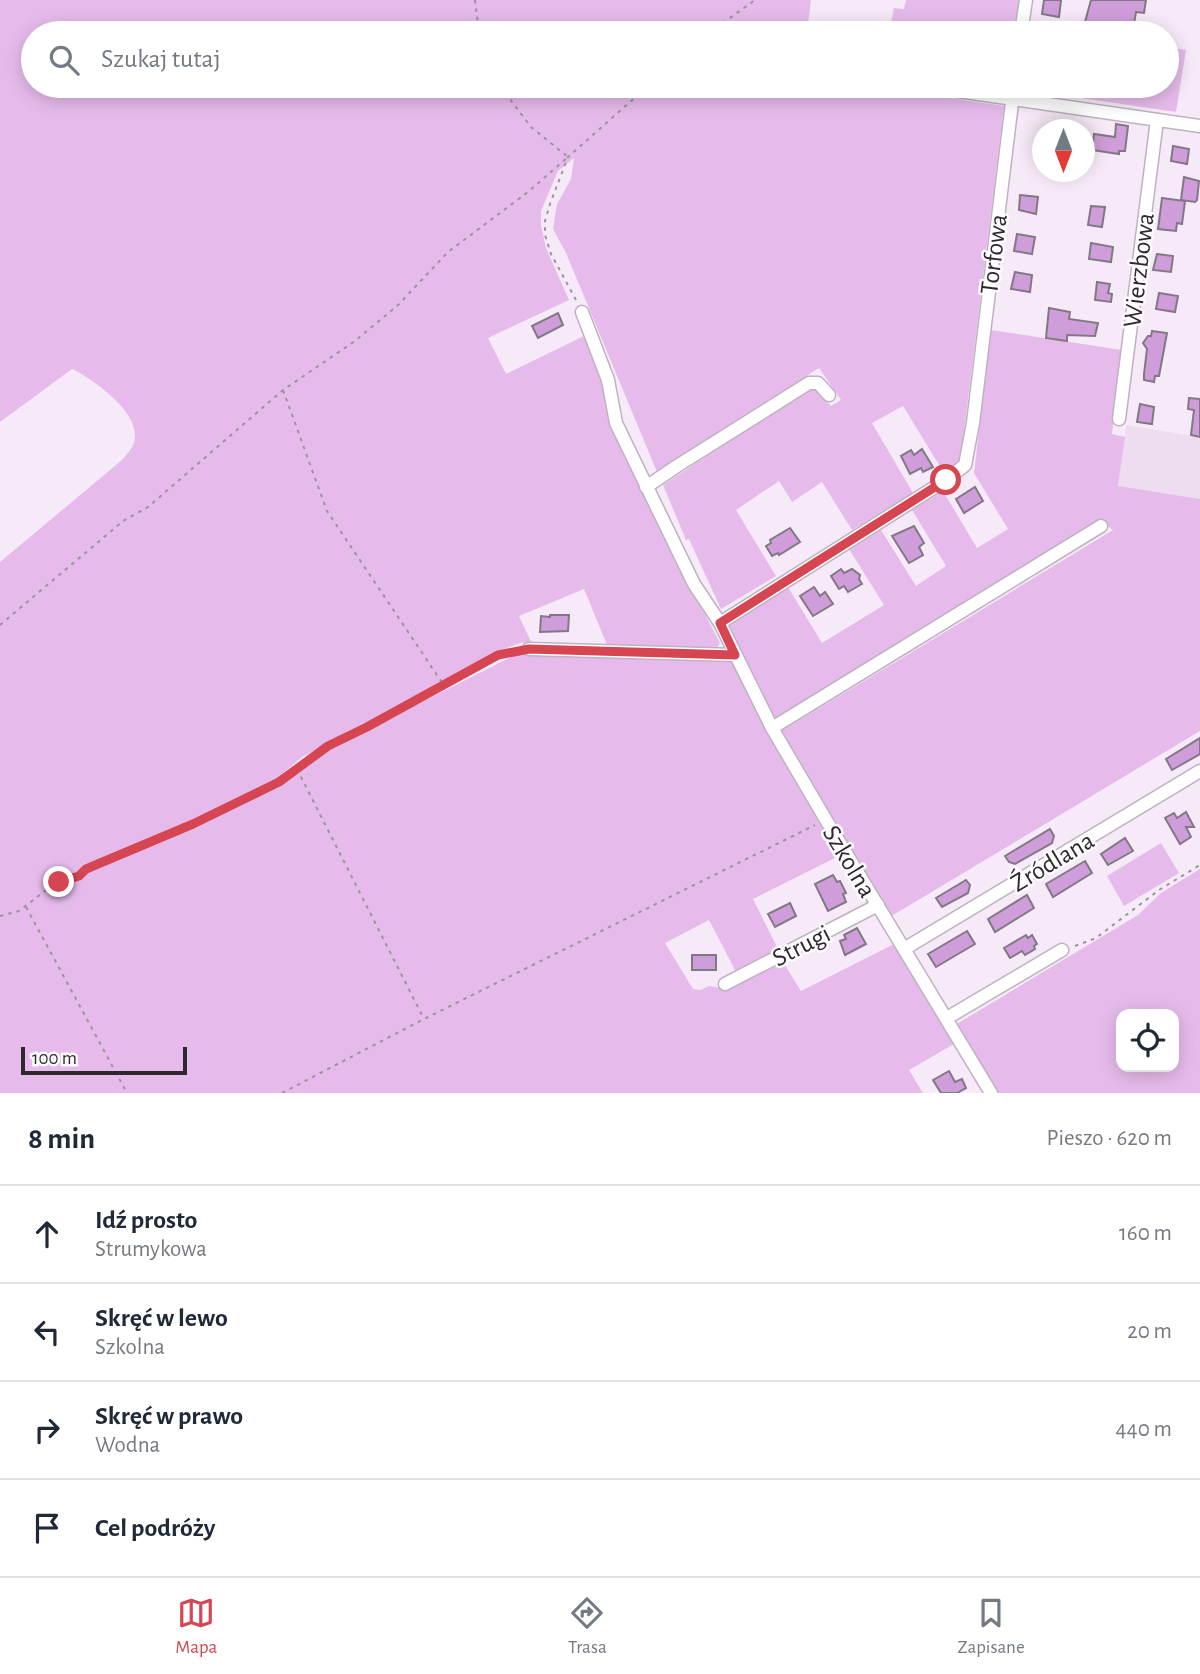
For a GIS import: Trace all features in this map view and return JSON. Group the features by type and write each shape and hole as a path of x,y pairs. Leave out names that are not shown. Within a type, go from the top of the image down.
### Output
{"street":[{"path":"1023,21 1026,0"},
{"name":"Torfowa","path":"720,623 965,465 973,423 1012,98"},
{"path":"1044,98 1200,126"},
{"name":"Wierzbowa","path":"1119,419 1157,120"},
{"name":"Szkolna","path":"582,312 608,380 616,423 694,584 720,623 772,728 990,1093"},
{"path":"646,487 809,383 818,383 829,395"},
{"path":"772,728 1101,526"},
{"path":"529,649 735,655"},
{"name":"Źródlana","path":"904,949 1200,771"},
{"name":"Strugi","path":"724,984 878,905"},
{"path":"947,1018 1062,950"}],"path":[{"path":"475,0 478,21"},
{"path":"726,21 755,0"},
{"path":"509,98 531,127 568,157"},
{"path":"0,625 122,521 148,507 283,390 355,341 398,305 449,251 528,192 634,98"},
{"path":"568,157 545,220 545,234 551,254 582,312"},
{"path":"283,390 327,511 444,685"},
{"path":"0,916 19,911 59,882 79,876 86,869 193,824 279,782 328,746 498,655 529,649"},
{"path":"296,768 424,1019"},
{"path":"282,1093 424,1019 826,820"},
{"path":"1062,950 1096,938 1160,890 1200,865"},
{"path":"26,906 127,1093"}],"shaded area":[{"path":"0,0 811,0 808,21 21,21 21,98 949,98 1004,106 960,464 944,473 903,406 872,423 913,493 852,530 822,482 792,502 779,481 736,510 776,576 721,609 689,539 686,540 663,485 808,389 815,389 831,406 841,400 819,368 657,472 566,253 553,229 557,204 571,179 574,158 558,171 541,211 541,225 546,248 569,300 488,338 506,374 584,336 602,376 606,410 612,425 720,643 716,649 607,645 584,589 519,616 531,642 498,651 417,698 302,757 271,783 190,821 195,825 293,776 327,750 517,654 731,660 821,817 839,856 753,899 779,951 736,972 709,920 665,943 693,989 700,990 709,986 721,988 781,959 801,991 894,944 954,1044 909,1070 923,1093 0,1093 0,562 122,460 129,452 135,436 129,416 112,396 72,369 0,422"},
{"path":"906,0 1020,0 1017,21 891,21 894,8 904,9"},
{"path":"1179,49 1186,50 1179,93"},
{"path":"1081,98 1178,98 1176,112"},
{"path":"991,330 1122,350 1112,434 1125,437 1118,486 1200,499 1200,731 890,917 780,732 1113,530 1101,521 773,719 728,623 788,587 822,643 884,605 849,549 881,530 916,586 946,566 912,510 943,491 977,548 1008,529 974,473"},
{"path":"1126,425 1200,437 1200,499 1118,487"},
{"path":"1161,843 1179,873 1124,906 1107,876"},
{"path":"1200,869 1200,1093 996,1093 955,1025 1138,915 1161,893"}],"building":[{"path":"1044,0 1061,0 1059,17 1042,14"},
{"path":"1091,0 1146,0 1144,13 1136,12 1134,21 1085,21"},
{"path":"1116,124 1128,126 1125,151 1119,151 1119,154 1095,150 1095,134 1115,137"},
{"path":"1173,146 1189,149 1187,164 1171,161"},
{"path":"1184,177 1199,181 1195,202 1181,200"},
{"path":"1020,195 1038,197 1036,214 1019,210"},
{"path":"1162,198 1185,201 1182,224 1177,223 1176,231 1158,229"},
{"path":"1091,206 1105,207 1102,227 1088,225"},
{"path":"1017,234 1035,237 1032,254 1014,251"},
{"path":"1091,243 1113,247 1111,262 1089,259"},
{"path":"1157,254 1173,256 1171,272 1153,270"},
{"path":"1015,272 1032,275 1030,292 1011,289"},
{"path":"1097,282 1110,284 1108,293 1112,294 1111,302 1095,300"},
{"path":"1159,293 1178,296 1175,312 1156,309"},
{"path":"1049,308 1070,312 1069,319 1098,323 1095,336 1067,335 1067,341 1046,338"},
{"path":"558,313 563,325 538,338 532,326"},
{"path":"1152,331 1167,333 1159,376 1155,376 1154,382 1144,380 1147,349 1143,343 1151,336"},
{"path":"1189,398 1200,399 1200,437 1191,435 1194,410 1188,409"},
{"path":"1140,404 1154,407 1152,424 1137,422"},
{"path":"922,449 933,467 923,472 921,468 910,474 901,456 911,450 914,455"},
{"path":"975,487 983,501 964,513 956,499"},
{"path":"914,526 924,543 919,547 923,555 909,563 892,536"},
{"path":"790,528 800,542 779,555 778,553 772,556 766,546 771,543 770,540"},
{"path":"841,569 844,573 852,569 860,575 862,584 848,592 844,586 839,589 831,576"},
{"path":"814,587 820,596 825,592 833,604 813,616 800,596"},
{"path":"569,615 568,631 540,632 541,616"},
{"path":"1200,738 1200,754 1172,770 1166,759"},
{"path":"1186,812 1194,827 1186,827 1191,837 1180,844 1165,818 1174,813 1177,818"},
{"path":"1050,829 1054,836 1052,843 1015,864 1009,862 1005,856"},
{"path":"1125,838 1133,851 1108,865 1101,854"},
{"path":"1085,861 1092,873 1053,897 1046,884"},
{"path":"833,875 837,882 840,881 846,893 843,894 846,902 828,911 815,884"},
{"path":"966,880 970,885 968,893 942,907 936,898"},
{"path":"1027,895 1034,908 995,932 988,919"},
{"path":"790,903 796,916 775,927 768,914"},
{"path":"857,928 866,944 845,955 840,941 846,939 844,935"},
{"path":"967,931 975,944 936,967 928,954"},
{"path":"1026,935 1028,938 1032,935 1037,944 1035,949 1025,955 1022,951 1010,958 1004,948"},
{"path":"692,955 716,955 716,970 692,970"},
{"path":"949,1071 955,1082 962,1079 966,1088 957,1093 941,1093 933,1080"}],"route":[{"path":"59,882 79,876 86,869 193,824 279,782 328,746 498,655 529,649 735,655 720,623 946,480"}]}
